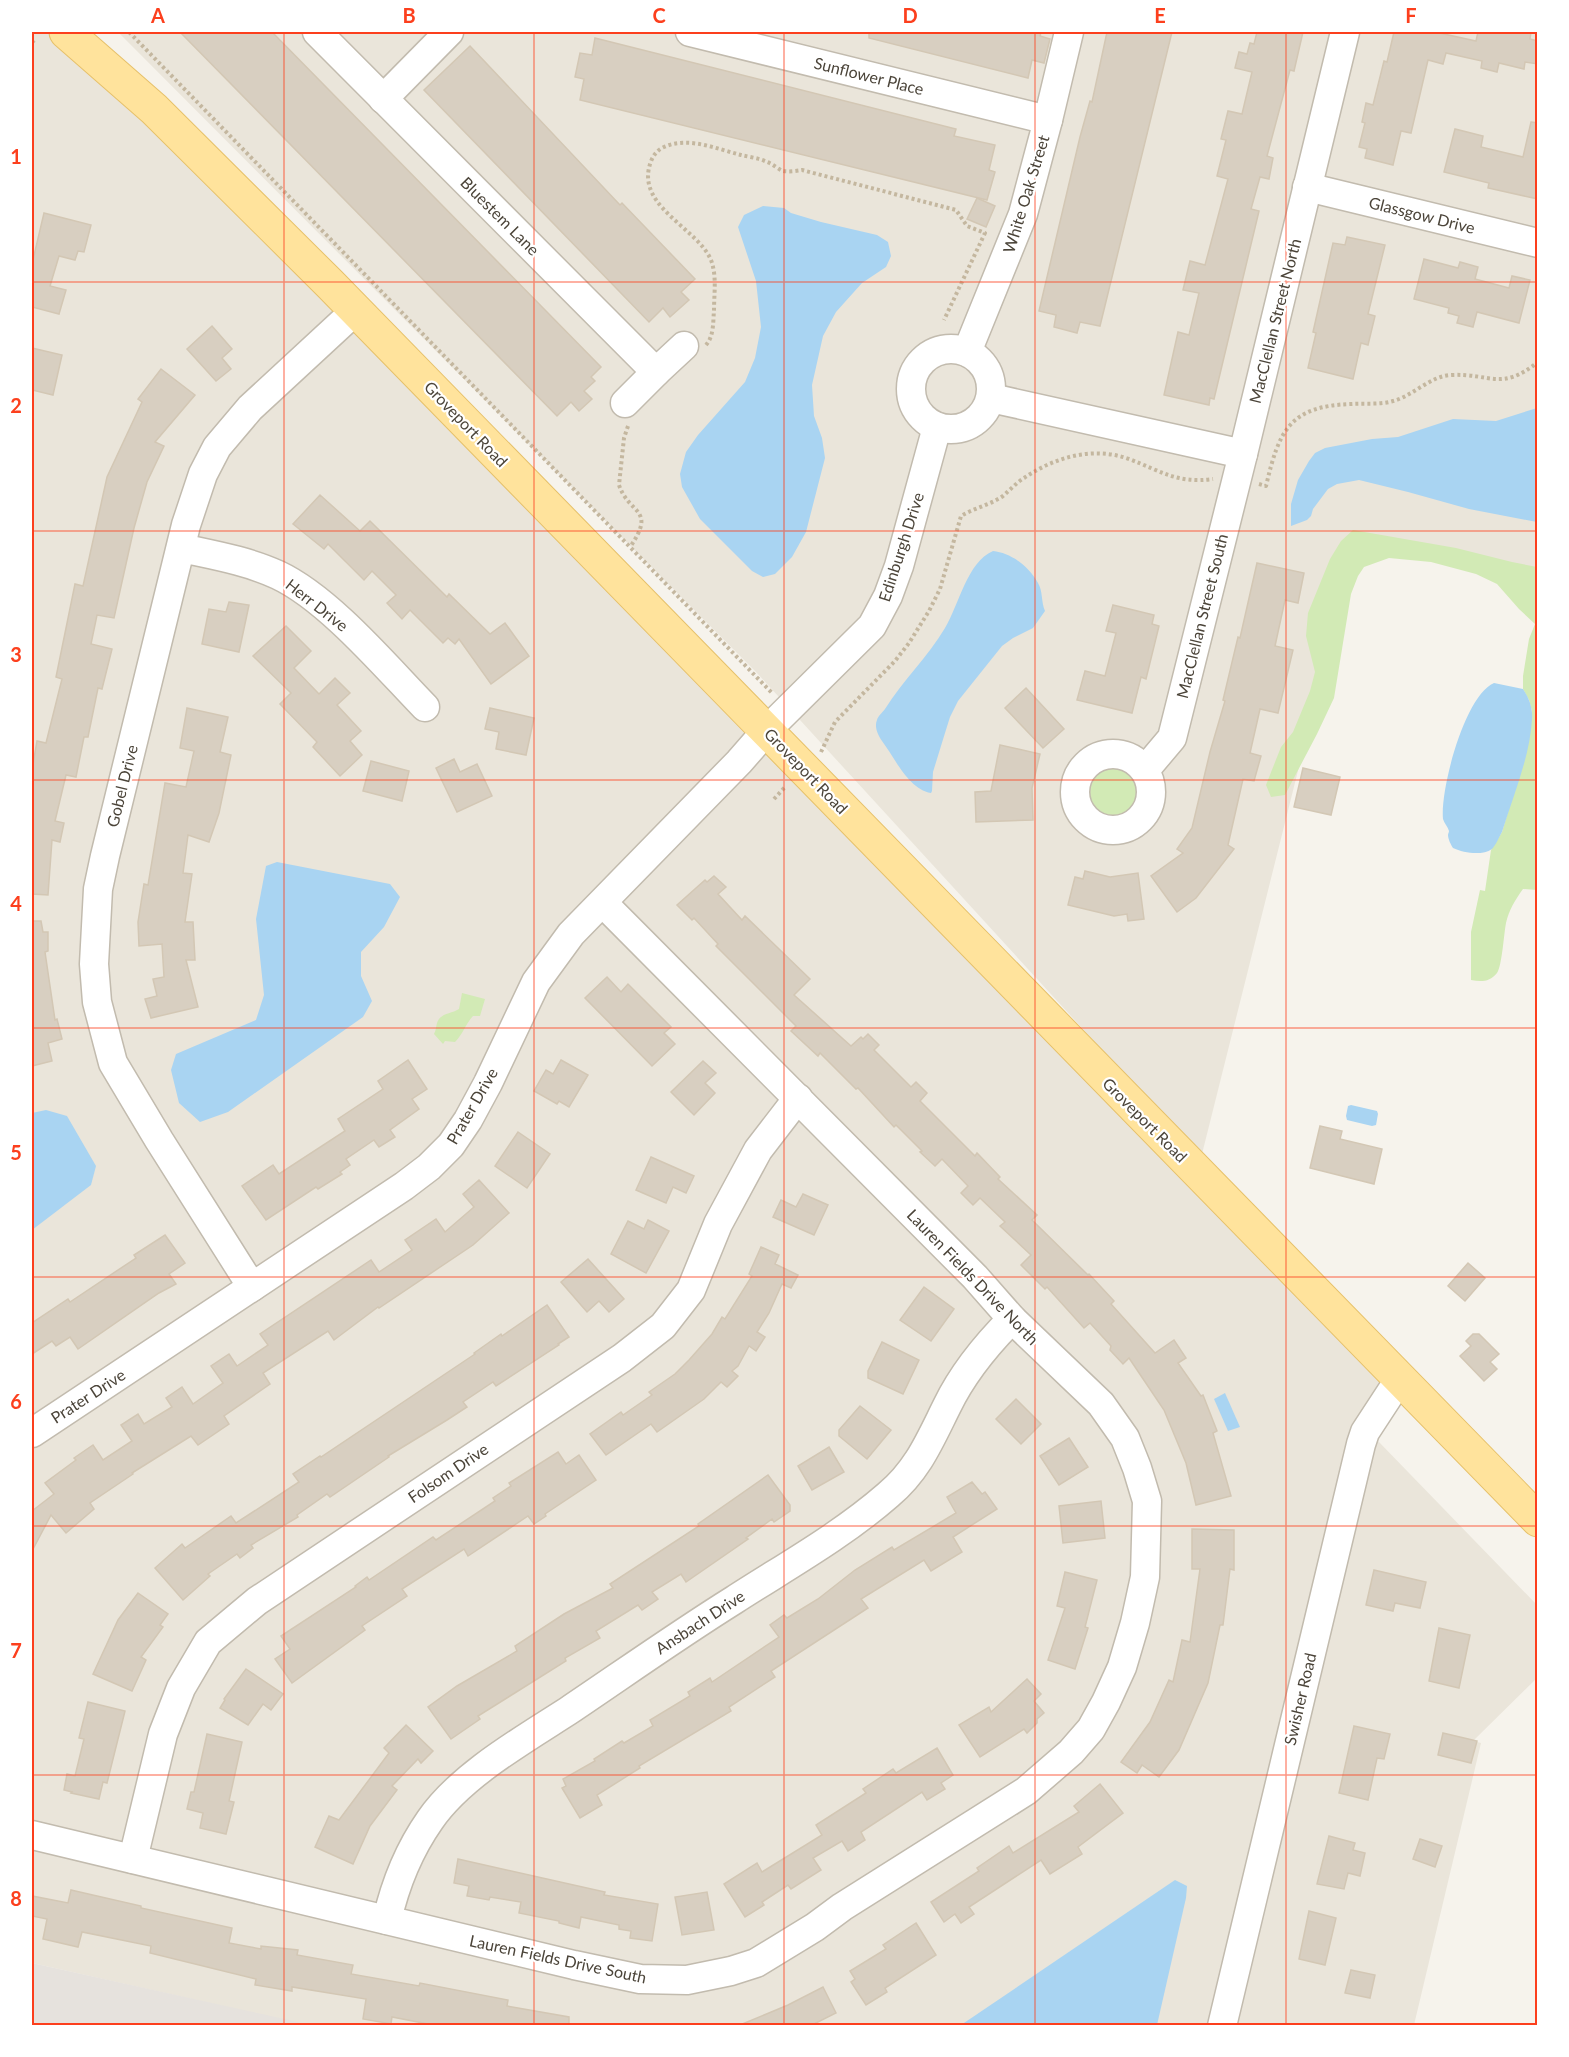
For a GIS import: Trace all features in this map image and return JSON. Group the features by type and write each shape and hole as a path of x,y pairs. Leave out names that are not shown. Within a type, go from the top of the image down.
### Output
{"main road":[{"name":"Groveport Road","path":"66,32 154,109 355,311 777,720 804,768 1054,1027 1538,1520"}],"street":[{"name":"Bluestem Lane","path":"317,32 656,372"},
{"path":"383,99 449,32"},
{"name":"Sunflower Place","path":"690,32 1048,120"},
{"name":"White Oak Street","path":"967,352 1023,214 1069,32"},
{"path":"1307,187 1345,32"},
{"name":"Glassgow Drive","path":"1307,187 1538,243"},
{"name":"MacClellan Street North","path":"1240,467 1307,187"},
{"name":"Gobel Drive","path":"252,1287 113,1063 97,1002 94,964 98,889 181,548 203,474 216,447 250,408 355,311"},
{"path":"630,411 656,372 694,346"},
{"path":"955,349 967,352 979,360 987,371 991,384 991,398 986,410 976,421 964,428 950,430 925,421 911,399 910,386 913,374 920,363 936,352 955,349"},
{"path":"991,398 1240,467"},
{"name":"Edinburgh Drive","path":"777,720 872,626 883,606 899,566 937,427"},
{"name":"MacClellan Street South","path":"1145,770 1172,738 1240,467"},
{"name":"Herr Drive","path":"181,548 231,560 279,576 309,595 340,621 425,708"},
{"name":"Prater Drive","path":"32,1433 404,1186 429,1167 451,1145 482,1093 536,982 571,934 777,720"},
{"name":"Lauren Fields Drive North","path":"603,903 975,1277 1012,1319 1101,1404 1125,1438 1148,1501 1145,1577 1136,1623 1122,1667 1091,1729"},
{"name":"Folsom Drive","path":"133,1859 163,1734 181,1688 208,1642 257,1601 622,1358 663,1326 691,1290 718,1224 758,1150 798,1098"},
{"name":"Ansbach Drive","path":"387,1920 394,1889 413,1850 430,1819 448,1800 495,1758 852,1523 886,1497 906,1479 934,1435 948,1404 971,1366 1012,1319"},
{"name":"Swisher Road","path":"1222,2025 1360,1444 1365,1432 1399,1380"},
{"name":"Lauren Fields Drive South","path":"32,1835 640,1979 687,1980 756,1963 815,1927 842,1907 1026,1791 1071,1752 1091,1729"}],"path":[{"path":"129,32 630,547 777,720"},
{"path":"694,346 711,339 715,275 704,249 651,193 648,172 651,160 657,151 665,146 678,143 696,143 767,162 784,171 801,170 956,210 967,226 985,233 944,320"},
{"path":"774,798 822,750 835,722 895,661 920,627 940,589 961,516 1003,496 1039,469 1075,455 1093,452 1128,458 1184,480 1196,481 1223,477 1240,467 1266,486 1280,438 1293,422 1308,411 1327,405 1392,402 1429,382 1449,375 1509,379 1522,374 1538,362"},
{"path":"630,411 618,479 621,491 637,509 642,526 630,547"}],"shaded area":[{"path":"32,32 60,32 1399,1380 1364,1436 1214,2025 311,2026 32,1963"},
{"path":"118,32 1537,32 1537,583 1356,539 1201,1158 757,673"},
{"path":"1378,1441 1537,1605 1537,1678 1473,1741 1481,1743 1414,2025 1236,2026 1366,1452"},
{"path":"32,1963 311,2025 32,2025"}],"green space":[{"path":"1353,530 1456,548 1537,567 1537,890 1523,889 1513,905 1506,923 1499,969 1488,980 1471,980 1471,932 1480,890 1485,891 1491,850 1502,832 1528,744 1532,711 1523,689 1523,676 1529,639 1535,624 1497,584 1476,574 1431,562 1389,558 1364,567 1351,594 1334,698 1285,795 1271,797 1266,785 1281,747 1293,732 1310,691 1315,672 1306,636 1308,613 1330,559 1341,541"},
{"path":"1111,767 1121,767 1131,771 1138,778 1142,793 1138,808 1131,815 1121,819 1111,819 1101,815 1094,808 1090,798 1090,788 1094,778 1101,771"},
{"path":"462,993 485,999 480,1016 473,1016 455,1042 445,1041 443,1044 434,1034 438,1020 443,1015 459,1009"}],"water":[{"path":"763,206 784,208 791,213 821,222 877,235 888,242 891,256 886,267 862,283 836,312 823,336 812,385 814,416 822,438 825,458 806,532 792,557 775,574 763,577 752,571 700,519 682,487 680,474 686,452 745,382 755,358 761,327 756,281 738,227 744,215"},
{"path":"1537,408 1537,522 1469,509 1359,480 1337,484 1328,489 1307,520 1291,526 1291,504 1298,480 1315,453 1325,448 1372,439 1398,437 1453,419 1496,421"},
{"path":"993,551 1013,558 1030,571 1040,586 1045,611 1033,628 1002,646 958,701 950,717 933,772 931,793 915,786 903,772 879,736 876,723 878,717 938,639 976,564"},
{"path":"1494,683 1523,689 1532,711 1531,733 1502,832 1492,849 1478,853 1468,852 1453,848 1443,819 1443,805 1450,766 1464,723 1483,691"},
{"path":"277,862 390,884 400,897 384,927 361,952 361,976 372,1001 363,1017 228,1112 200,1122 179,1103 171,1070 176,1054 256,1020 264,995 256,919 266,866"},
{"path":"1348,1106 1377,1111 1376,1125 1347,1120"},
{"path":"46,1110 67,1116 96,1166 91,1185 32,1230 32,1113"},
{"path":"1225,1393 1240,1427 1228,1431 1214,1399"},
{"path":"1175,1880 1187,1886 1186,1898 1157,2025 961,2025"}],"building":[{"path":"180,32 272,32 601,367 591,377 595,381 584,391 592,399 579,411 571,402 557,416"},
{"path":"869,32 1041,32 1040,36 1050,39 1044,63 1032,60 1028,78 869,38"},
{"path":"1107,32 1172,32 1100,326 1080,322 1077,333 1054,327 1056,315 1039,311 1080,137 1090,101 1092,102"},
{"path":"1257,32 1303,32 1294,71 1290,70 1267,156 1273,158 1269,179 1260,177 1251,209 1259,211 1214,399 1210,398 1209,405 1164,395 1178,332 1189,335 1199,293 1183,290 1190,261 1205,265 1228,179 1217,176 1226,140 1221,139 1228,111 1242,114 1252,72 1235,68 1239,52 1247,54 1250,43 1254,44"},
{"path":"1394,32 1435,32 1476,41 1478,32 1531,32 1530,39 1538,41 1538,64 1525,62 1524,69 1499,63 1497,72 1481,68 1482,61 1446,53 1443,64 1428,60 1411,133 1401,131 1393,165 1365,158 1367,149 1359,147 1365,123 1362,122 1366,103 1373,105"},
{"path":"595,38 956,129 954,136 995,145 989,170 995,172 987,200 580,100 584,79 575,77 580,53 592,55"},
{"path":"470,46 620,205 622,203 695,279 681,292 689,300 670,317 663,308 649,322 424,90"},
{"path":"1531,122 1538,123 1538,199 1488,188 1489,183 1444,172 1455,129 1483,136 1481,147 1523,157"},
{"path":"977,198 995,206 986,227 967,219"},
{"path":"44,213 91,225 84,252 78,251 75,260 59,256 50,286 66,290 59,314 32,307 32,264"},
{"path":"1347,237 1385,245 1368,314 1375,316 1368,345 1361,343 1353,379 1308,368 1316,333 1313,332 1333,243 1345,245"},
{"path":"1424,259 1458,268 1460,262 1478,267 1475,279 1509,288 1512,276 1530,280 1519,323 1477,312 1473,327 1457,323 1459,316 1448,313 1449,308 1414,299"},
{"path":"212,326 232,349 222,358 231,369 216,381 187,349"},
{"path":"32,348 62,355 53,395 32,390"},
{"path":"161,369 195,395 155,442 164,446 147,482 114,618 97,615 91,644 112,649 102,689 98,688 88,737 84,737 76,777 66,775 55,821 64,823 60,842 52,840 48,895 32,894 32,770 37,741 46,743 62,679 56,677 75,584 83,586 107,477 142,402 138,399"},
{"path":"320,495 360,531 370,521 447,597 449,594 490,634 505,623 529,656 491,684 459,639 455,644 448,638 443,643 410,610 402,619 387,603 396,595 372,571 364,580 328,544 324,549 293,524"},
{"path":"1257,563 1304,573 1298,603 1285,600 1275,646 1293,650 1278,713 1260,709 1250,753 1261,756 1254,781 1243,779 1228,845 1234,849 1196,898 1177,912 1151,876 1183,853 1177,849 1192,828"},
{"path":"229,602 249,605 239,652 202,644 209,609 226,612"},
{"path":"1113,605 1154,615 1152,624 1159,626 1146,679 1141,677 1132,713 1077,700 1085,671 1105,676 1116,633 1106,631"},
{"path":"286,626 311,651 294,668 319,694 335,678 350,693 337,705 361,731 350,741 362,755 340,776 313,747 317,742 280,704 291,693 253,656"},
{"path":"1026,688 1064,729 1043,748 1005,708"},
{"path":"187,708 228,717 220,752 231,755 219,813 209,842 188,835 183,873 192,874 185,922 193,922 195,960 186,960 198,1007 151,1018 145,999 157,996 153,979 164,977 162,944 139,946 138,922 144,884 148,885 165,783 186,787 194,751 180,748"},
{"path":"490,708 534,718 526,755 496,749 499,732 485,729"},
{"path":"1000,745 1040,754 1032,788 1033,820 976,822 975,792 991,791"},
{"path":"454,759 460,772 477,764 492,796 457,812 436,768"},
{"path":"371,761 409,771 402,801 363,791"},
{"path":"1303,768 1340,777 1331,815 1294,807"},
{"path":"1085,871 1110,877 1138,873 1144,919 1128,921 1127,914 1114,916 1068,905 1075,877 1083,879"},
{"path":"714,876 726,887 718,894 742,920 745,916 810,979 794,995 851,1046 868,1034 879,1045 874,1050 911,1087 916,1082 927,1093 920,1101 975,1156 977,1153 1000,1177 998,1179 1037,1215 1032,1220 1114,1301 1111,1304 1155,1353 1174,1340 1186,1358 1178,1363 1201,1396 1203,1395 1217,1431 1213,1433 1231,1496 1196,1505 1186,1463 1164,1410 1129,1358 1123,1364 1110,1350 1111,1346 1090,1323 1084,1328 1047,1287 1045,1289 1021,1265 1031,1255 1000,1226 1005,1222 980,1198 973,1205 961,1193 968,1186 942,1159 935,1166 858,1088 856,1089 820,1053 818,1056 791,1031 796,1026 716,946 718,944 694,918 692,920 677,905 705,880 707,882"},
{"path":"32,921 41,921 43,932 48,932 48,951 45,952 55,1020 57,1019 62,1039 48,1043 52,1061 32,1066"},
{"path":"607,977 621,992 628,984 671,1027 664,1033 675,1044 652,1066 585,998"},
{"path":"408,1060 427,1089 412,1099 419,1109 390,1130 395,1137 379,1147 374,1140 346,1159 350,1165 340,1172 342,1174 318,1189 316,1187 266,1220 242,1186 273,1165 279,1174 345,1131 338,1119 383,1089 378,1081"},
{"path":"561,1060 588,1075 569,1107 559,1101 557,1104 534,1091 546,1070 553,1074"},
{"path":"703,1061 716,1073 705,1083 715,1093 694,1115 671,1092"},
{"path":"1320,1126 1342,1131 1340,1139 1382,1149 1374,1184 1310,1168"},
{"path":"518,1132 550,1154 527,1188 495,1166"},
{"path":"651,1157 694,1176 686,1193 673,1187 666,1203 636,1190"},
{"path":"479,1180 509,1213 473,1245 378,1307 334,1340 328,1331 263,1373 270,1384 224,1416 229,1424 198,1445 191,1436 132,1473 90,1503 94,1509 66,1533 51,1515 32,1551 32,1511 54,1494 45,1483 76,1460 74,1458 93,1445 103,1460 132,1441 121,1425 138,1414 144,1424 172,1407 166,1398 182,1387 193,1404 223,1383 211,1366 229,1354 237,1366 268,1345 260,1334 371,1260 379,1272 412,1250 405,1240 436,1219 445,1232 474,1207 463,1194"},
{"path":"803,1194 828,1205 814,1235 773,1217 781,1200 796,1207"},
{"path":"648,1220 669,1231 646,1273 611,1254 628,1221 644,1229"},
{"path":"165,1235 185,1263 169,1274 176,1284 159,1293 78,1349 70,1337 56,1346 52,1341 32,1354 32,1323 68,1299 70,1302 136,1258 134,1255"},
{"path":"761,1247 779,1255 775,1264 798,1275 791,1288 782,1284 769,1313 757,1332 765,1337 756,1351 749,1346 738,1366 732,1371 738,1376 727,1387 721,1382 704,1399 657,1432 651,1424 606,1455 590,1434 621,1412 623,1415 652,1395 649,1392 675,1374 689,1360 712,1334 722,1317 725,1319 752,1276 749,1274"},
{"path":"588,1259 624,1299 609,1312 599,1301 587,1312 561,1282"},
{"path":"1468,1263 1485,1278 1465,1301 1448,1286"},
{"path":"924,1287 954,1309 931,1341 900,1320"},
{"path":"547,1305 569,1337 496,1386 493,1382 463,1402 467,1407 388,1456 330,1497 327,1494 297,1515 298,1517 251,1545 253,1548 240,1558 237,1554 208,1574 210,1576 183,1600 155,1568 182,1544 185,1548 231,1516 236,1523 299,1482 293,1474"},
{"path":"1473,1334 1479,1334 1499,1354 1490,1362 1497,1369 1484,1381 1460,1356 1471,1346 1466,1341"},
{"path":"882,1342 919,1360 903,1394 868,1378 868,1371"},
{"path":"1016,1399 1041,1424 1021,1444 996,1419"},
{"path":"860,1406 891,1430 867,1459 839,1436 839,1430"},
{"path":"1069,1438 1088,1467 1059,1485 1040,1456"},
{"path":"829,1447 844,1472 812,1490 798,1466"},
{"path":"558,1452 566,1464 579,1455 596,1480 534,1524 528,1516 468,1556 464,1549 402,1589 407,1596 362,1626 365,1630 292,1683 275,1659 290,1649 281,1636 356,1587 367,1577 369,1580 433,1537 436,1540 495,1501 493,1498 511,1486 509,1483"},
{"path":"768,1475 790,1505 790,1511 774,1522 772,1519 746,1538 748,1539 686,1582 681,1574 652,1592 658,1599 642,1610 638,1605 596,1631 600,1638 565,1658 566,1661 478,1716 480,1719 451,1739 428,1707 457,1686 517,1651 515,1646 564,1614 613,1588 610,1584 699,1526 698,1524"},
{"path":"972,1482 982,1494 985,1492 997,1509 953,1537 962,1552 931,1571 924,1560 861,1599 868,1608 771,1671 775,1677 729,1707 731,1711 639,1766 640,1768 597,1795 602,1805 580,1818 562,1788 566,1786 563,1779 595,1761 594,1759 622,1741 624,1743 653,1726 650,1720 690,1696 688,1692 710,1678 712,1682 779,1637 770,1625 784,1615 787,1618 892,1547 894,1550 956,1513 947,1497"},
{"path":"1101,1501 1105,1538 1063,1543 1059,1506"},
{"path":"1192,1529 1234,1530 1234,1570 1230,1569 1223,1625 1220,1625 1208,1683 1179,1750 1159,1777 1142,1765 1137,1773 1121,1762 1150,1722 1169,1680 1173,1682 1182,1640 1190,1642 1200,1569 1192,1569"},
{"path":"1374,1570 1426,1582 1420,1608 1395,1603 1393,1611 1366,1605"},
{"path":"1065,1572 1097,1580 1085,1627 1088,1628 1075,1669 1048,1660 1065,1608 1057,1606"},
{"path":"138,1593 168,1614 160,1625 163,1627 141,1657 146,1660 132,1691 93,1674 118,1620"},
{"path":"1439,1628 1470,1635 1459,1688 1429,1681"},
{"path":"246,1669 283,1694 271,1710 263,1704 248,1725 220,1708"},
{"path":"1027,1679 1041,1694 1034,1701 1044,1713 1027,1733 1024,1729 980,1757 959,1725 989,1707 991,1712"},
{"path":"88,1702 125,1711 107,1783 103,1782 99,1799 64,1790 67,1774 75,1776 84,1739 79,1738"},
{"path":"406,1725 433,1751 421,1763 418,1759 392,1786 397,1790 370,1826 353,1864 315,1847 329,1816 339,1820 389,1753 384,1748"},
{"path":"1354,1726 1390,1734 1384,1759 1377,1758 1368,1800 1339,1793"},
{"path":"1443,1733 1477,1741 1471,1763 1438,1755"},
{"path":"207,1734 242,1742 229,1801 234,1802 226,1834 200,1828 203,1813 187,1809 191,1792 194,1792"},
{"path":"937,1748 953,1775 941,1783 945,1789 927,1800 922,1792 861,1832 865,1840 848,1851 842,1841 813,1858 821,1870 791,1889 788,1885 762,1902 764,1905 745,1917 724,1884 757,1863 762,1872 822,1835 816,1825 866,1793 863,1789 893,1769 896,1773"},
{"path":"1100,1784 1123,1813 1078,1847 1082,1854 1050,1874 1041,1860 969,1907 974,1914 961,1923 955,1914 944,1922 931,1902 979,1871 977,1868 1009,1846 1013,1853 1079,1812 1074,1806"},
{"path":"1329,1836 1355,1843 1353,1850 1365,1853 1360,1876 1348,1873 1344,1889 1317,1884"},
{"path":"1420,1839 1442,1846 1435,1867 1413,1859"},
{"path":"458,1859 605,1892 604,1895 658,1904 652,1941 630,1938 631,1931 619,1929 619,1925 581,1917 579,1928 559,1923 559,1921 519,1913 521,1902 467,1896 469,1886 454,1883"},
{"path":"71,1890 232,1928 229,1943 261,1949 261,1946 298,1950 297,1955 353,1965 351,1974 419,1986 420,1983 508,2000 507,2006 569,2017 569,2025 433,2025 392,2017 391,2024 363,2019 366,1999 292,1987 292,1991 255,1985 256,1979 150,1953 151,1946 82,1932 78,1947 43,1939 47,1919 32,1916 32,1896 68,1903"},
{"path":"707,1892 714,1930 682,1935 675,1897"},
{"path":"1309,1911 1336,1918 1325,1965 1299,1959"},
{"path":"916,1923 936,1955 885,1988 887,1992 866,2005 851,1982 855,1979 850,1971 886,1949 883,1945"},
{"path":"1351,1970 1375,1975 1370,1998 1345,1993"},
{"path":"823,1987 836,2013 812,2025 740,2025 788,2005"}]}
